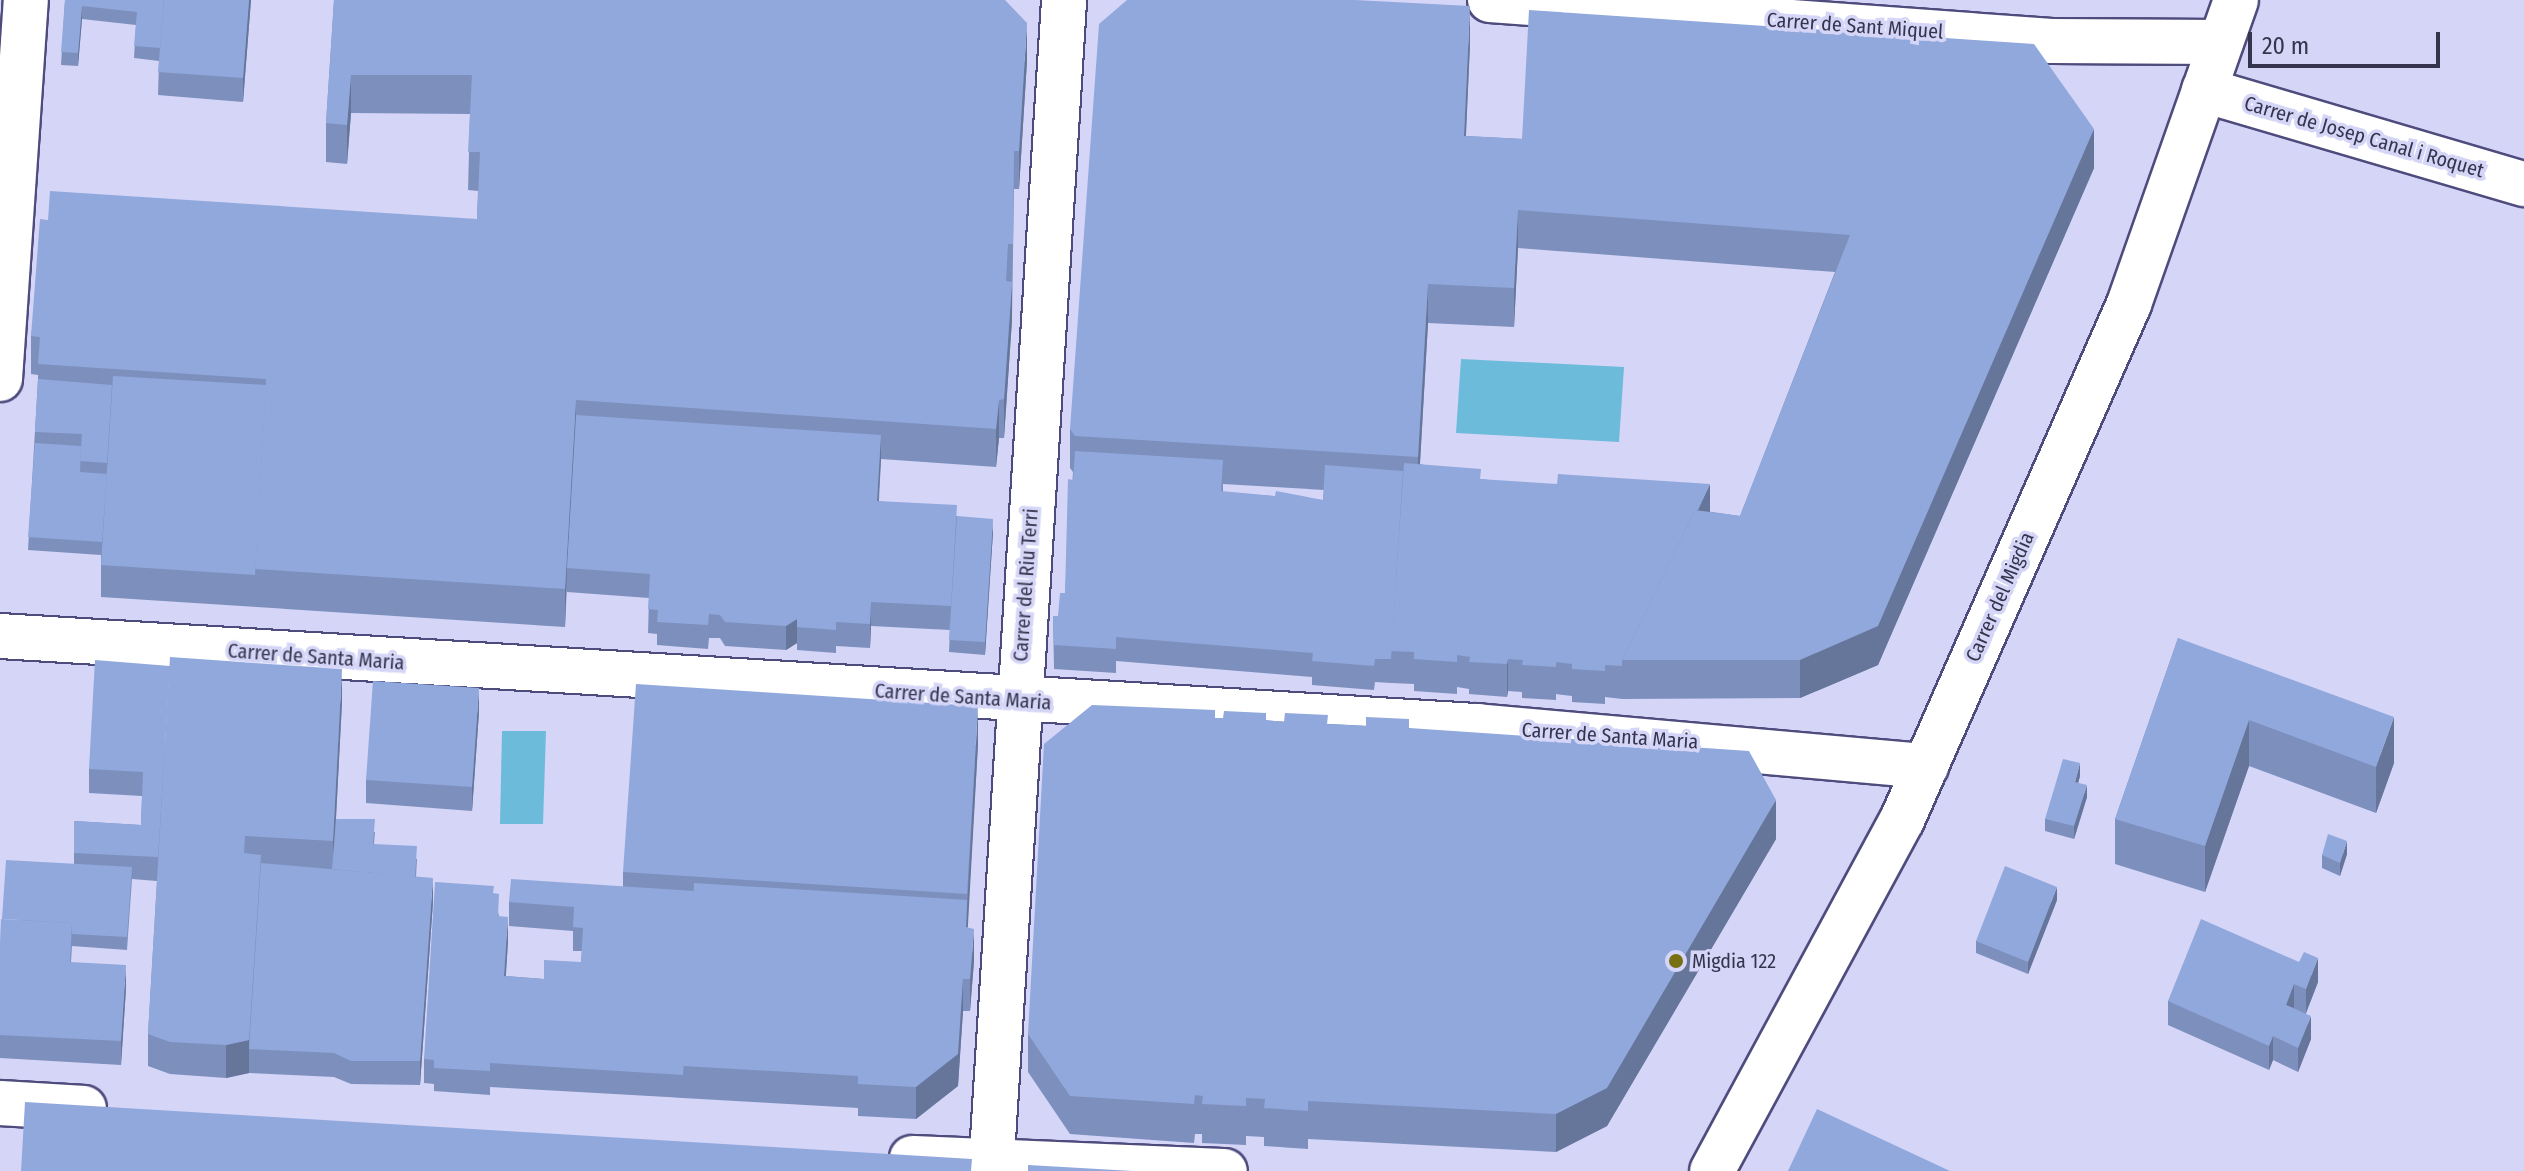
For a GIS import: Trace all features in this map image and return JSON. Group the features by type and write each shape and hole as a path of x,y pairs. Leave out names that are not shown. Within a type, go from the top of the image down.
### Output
{"street":[{"path":"0,379 26,0"},
{"name":"Carrer del Riu Terri","path":"992,1167 1064,0"},
{"name":"Carrer de Sant Miquel","path":"1490,0 2052,41 2221,42"},
{"name":"Carrer del Migdia","path":"1712,1171 1895,833 1926,766 2129,304 2236,0"},
{"name":"Carrer de Josep Canal i Roquet","path":"2204,90 2524,184"},
{"name":"Carrer de Santa Maria","path":"0,636 1019,701 1477,726 1926,766"},
{"path":"0,1103 126,1110"},
{"path":"866,1155 992,1167 1225,1171"}],"water":[{"path":"1461,359 1624,367 1619,442 1456,433"},
{"path":"502,731 546,731 543,824 500,824"}],"building":[{"path":"65,0 164,0 160,48 134,46 137,12 82,6 78,53 61,52"},
{"path":"164,0 249,0 243,78 158,72"},
{"path":"334,0 1005,0 1027,23 1019,151 1014,151 1013,244 1008,244 1006,281 1012,282 1004,399 999,400 996,429 576,400 565,589 255,569 266,379 38,364 40,337 31,336 40,219 48,220 50,191 477,219 480,152 468,152 472,75 351,75 347,125 326,123"},
{"path":"1127,0 1355,0 1470,6 1464,136 1522,139 1529,10 2034,44 2094,129 1878,626 1800,660 1622,660 1695,510 1740,516 1850,235 1518,210 1514,288 1428,284 1418,457 1075,436 1070,429 1099,24"},
{"path":"113,376 266,385 255,575 101,565"},
{"path":"38,379 112,385 107,463 80,461 82,434 35,432"},
{"path":"576,415 881,435 877,501 957,505 951,606 871,602 870,624 836,622 836,630 797,627 797,619 786,626 725,622 720,615 709,614 708,625 657,622 658,610 648,609 650,574 567,568"},
{"path":"35,443 81,446 80,472 107,474 102,542 28,537"},
{"path":"1075,451 1223,460 1221,491 1275,496 1276,491 1323,500 1325,465 1403,471 1391,659 1375,659 1374,666 1312,661 1313,653 1116,637 1116,649 1054,645 1053,616 1058,616 1060,593 1065,593 1068,479 1073,480"},
{"path":"1404,463 1481,469 1480,479 1557,484 1558,474 1710,484 1622,660 1622,666 1605,665 1605,671 1572,669 1572,664 1556,662 1556,667 1522,665 1523,660 1508,659 1507,664 1469,662 1470,657 1457,655 1457,662 1414,659 1414,652 1391,651"},
{"path":"957,516 993,519 985,642 949,640"},
{"path":"2178,638 2394,717 2376,767 2249,720 2205,846 2115,819"},
{"path":"170,657 342,669 333,841 245,836 244,853 261,855 249,1040 226,1045 170,1042 148,1034"},
{"path":"95,660 170,666 158,857 74,853 74,821 141,825 143,772 89,769"},
{"path":"373,681 479,688 472,787 366,780"},
{"path":"636,684 978,706 967,894 623,872"},
{"path":"1092,705 1215,710 1215,718 1223,718 1224,711 1266,713 1266,720 1284,722 1285,713 1328,715 1327,724 1366,726 1366,717 1409,719 1409,728 1749,751 1776,800 1607,1088 1556,1114 1308,1101 1308,1111 1264,1108 1265,1099 1246,1098 1246,1106 1202,1104 1203,1096 1195,1095 1194,1104 1070,1096 1028,1034 1044,744"},
{"path":"2063,759 2080,763 2075,782 2087,785 2074,826 2045,819"},
{"path":"336,819 375,819 373,844 417,846 415,877 332,869"},
{"path":"2328,834 2347,841 2340,863 2322,855"},
{"path":"6,860 132,867 127,937 72,934 72,923 2,919"},
{"path":"261,863 433,878 420,1061 351,1061 334,1053 249,1049"},
{"path":"2005,866 2057,887 2028,962 1976,941"},
{"path":"511,879 694,891 683,1075 490,1063 490,1071 434,1068 434,1060 424,1059 435,882 494,886 493,893 499,894 498,916 508,917 504,976 544,979 544,960 581,962 583,928 573,927 574,907 509,902"},
{"path":"694,883 967,900 966,927 974,929 970,979 963,979 958,1054 916,1087 858,1084 858,1076 683,1066"},
{"path":"1,919 72,923 70,962 126,965 121,1041 0,1035"},
{"path":"2201,919 2299,962 2304,952 2318,958 2306,989 2294,984 2286,1005 2311,1016 2298,1048 2273,1036 2269,1046 2168,1001"},
{"path":"25,1102 972,1159 971,1171 21,1171"},
{"path":"1817,1109 1950,1171 1788,1171"},
{"path":"1028,1165 1133,1171 1028,1171"}],"place":[{"name":"Migdia 122","path":"1676,961"}]}
